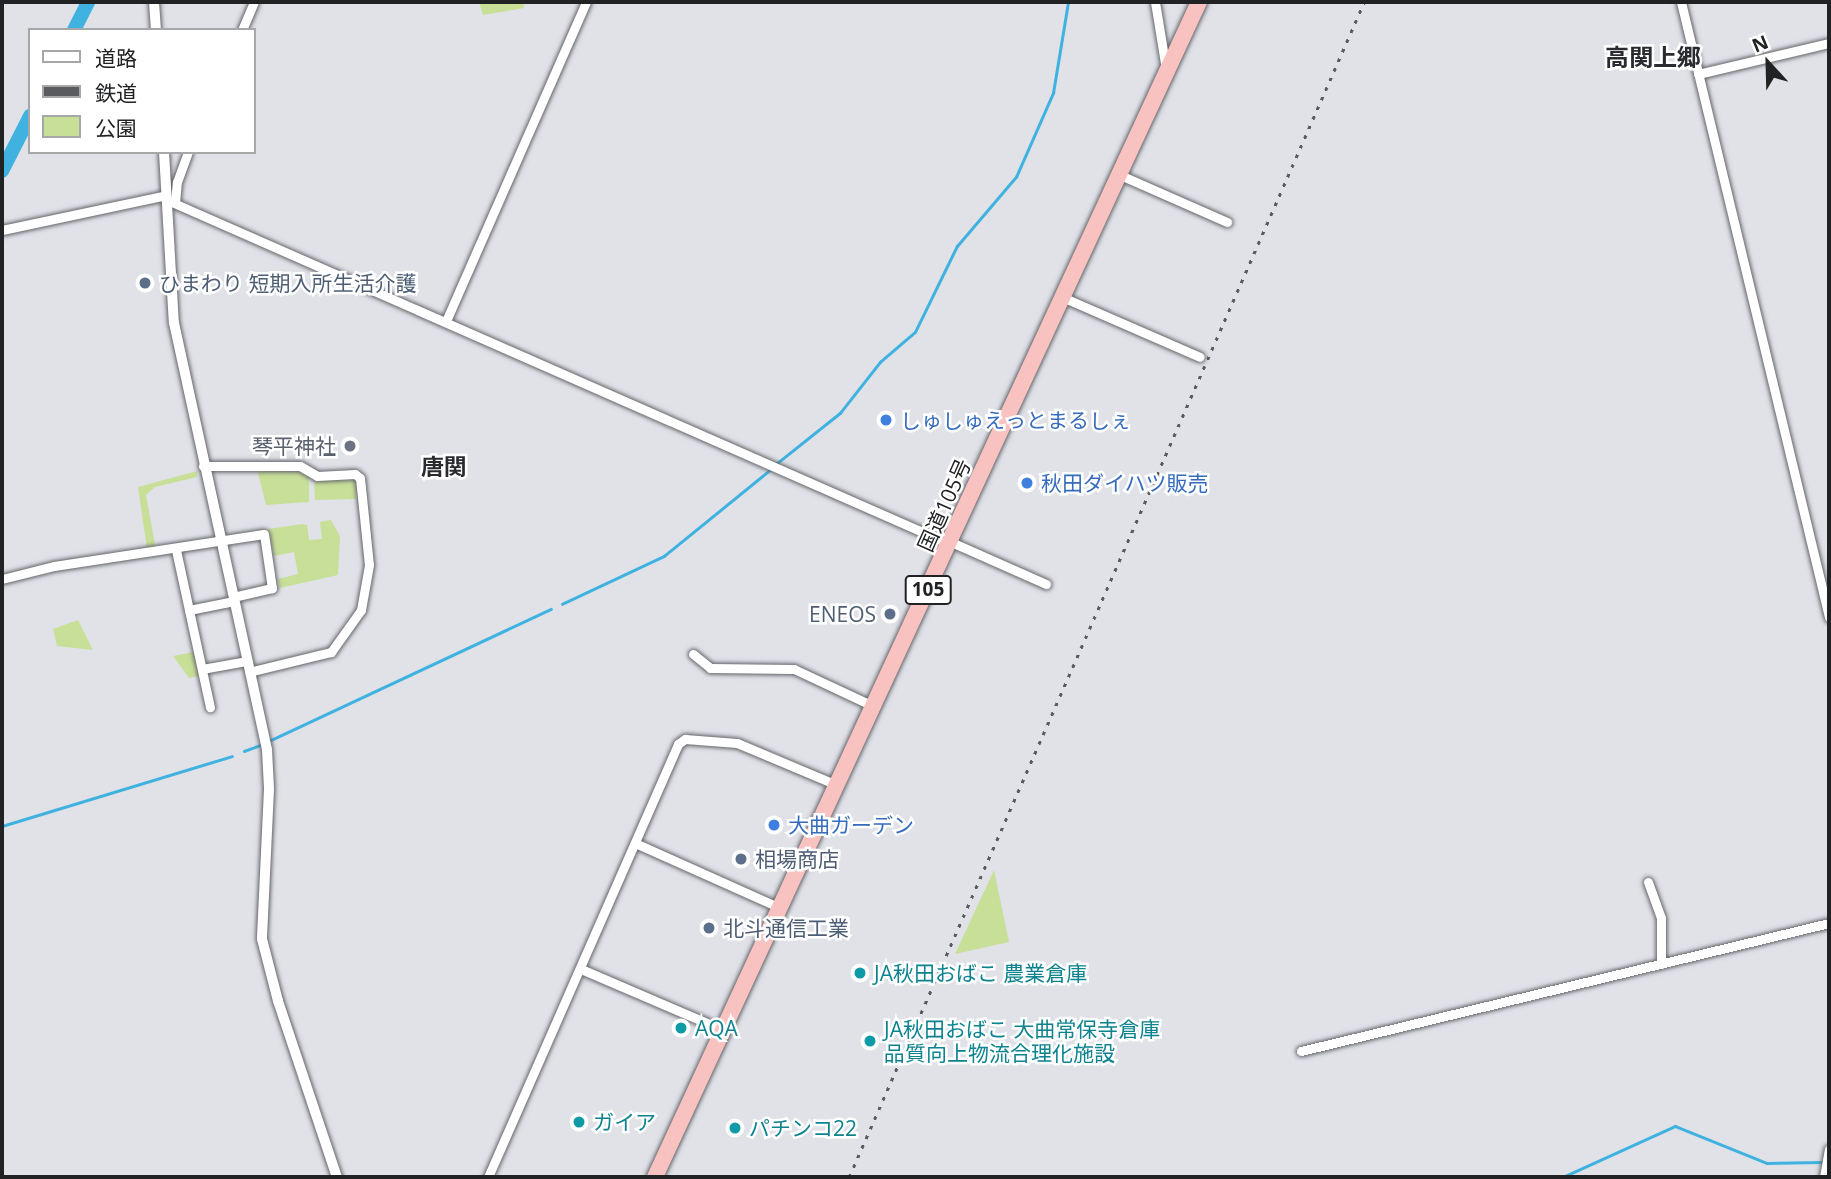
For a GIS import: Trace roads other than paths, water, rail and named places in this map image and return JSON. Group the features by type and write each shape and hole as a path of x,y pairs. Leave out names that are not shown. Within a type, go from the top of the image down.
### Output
{"highway":[{"name":"国道105号","path":"654,1177 1199,2"}],"street":[{"path":"154,2 156,28"},
{"path":"243,28 254,2"},
{"path":"446,321 586,2"},
{"path":"1155,2 1167,73"},
{"path":"1681,2 1829,617"},
{"path":"1698,74 1829,43"},
{"path":"164,154 169,199 174,323 265,743 269,789 262,939 274,991 337,1177"},
{"path":"169,199 187,154"},
{"path":"1120,175 1227,222"},
{"path":"2,230 169,199 1046,584"},
{"path":"1062,297 1200,357"},
{"path":"202,669 248,666 331,652 361,610 369,565 360,478 355,474 317,476 300,466 203,466"},
{"path":"2,579 54,566 176,550 264,534 272,588 189,610"},
{"path":"176,550 210,707"},
{"path":"693,654 710,668 794,669 873,706"},
{"path":"488,1177 678,744 685,739 737,743 837,785"},
{"path":"635,843 780,908"},
{"path":"1648,882 1661,918 1661,964"},
{"path":"1301,1051 1829,923"},
{"path":"581,969 723,1030"},
{"path":"1824,1177 1826,1158"}],"waterway":[{"path":"75,28 88,2"},
{"path":"776,464 840,413 880,362 915,332 957,246 1016,177 1053,93 1068,2"},
{"path":"2,171 28,120"},
{"path":"562,604 664,556 771,469"},
{"path":"269,741 551,609"},
{"path":"244,751 263,744"},
{"path":"2,826 232,756"},
{"path":"1563,1177 1675,1126 1767,1163 1822,1162"}],"railway":[{"path":"849,1177 1364,2"}],"place":[{"name":"ひまわり 短期入所生活介護","path":"145,283"},
{"name":"しゅしゅえっとまるしぇ","path":"886,420"},
{"name":"琴平神社","path":"350,446"},
{"name":"秋田ダイハツ販売","path":"1027,483"},
{"name":"ENEOS","path":"890,614"},
{"name":"大曲ガーデン","path":"774,825"},
{"name":"相場商店","path":"741,859"},
{"name":"北斗通信工業","path":"709,928"},
{"name":"JA秋田おばこ 農業倉庫","path":"860,973"},
{"name":"AQA","path":"681,1028"},
{"name":"JA秋田おばこ 大曲常保寺倉庫 品質向上物流合理化施設","path":"870,1041"},
{"name":"ガイア","path":"579,1122"},
{"name":"パチンコ22","path":"735,1128"}],"district":[{"name":"高関上郷","path":"1653,57"},
{"name":"唐関","path":"444,466"}]}
